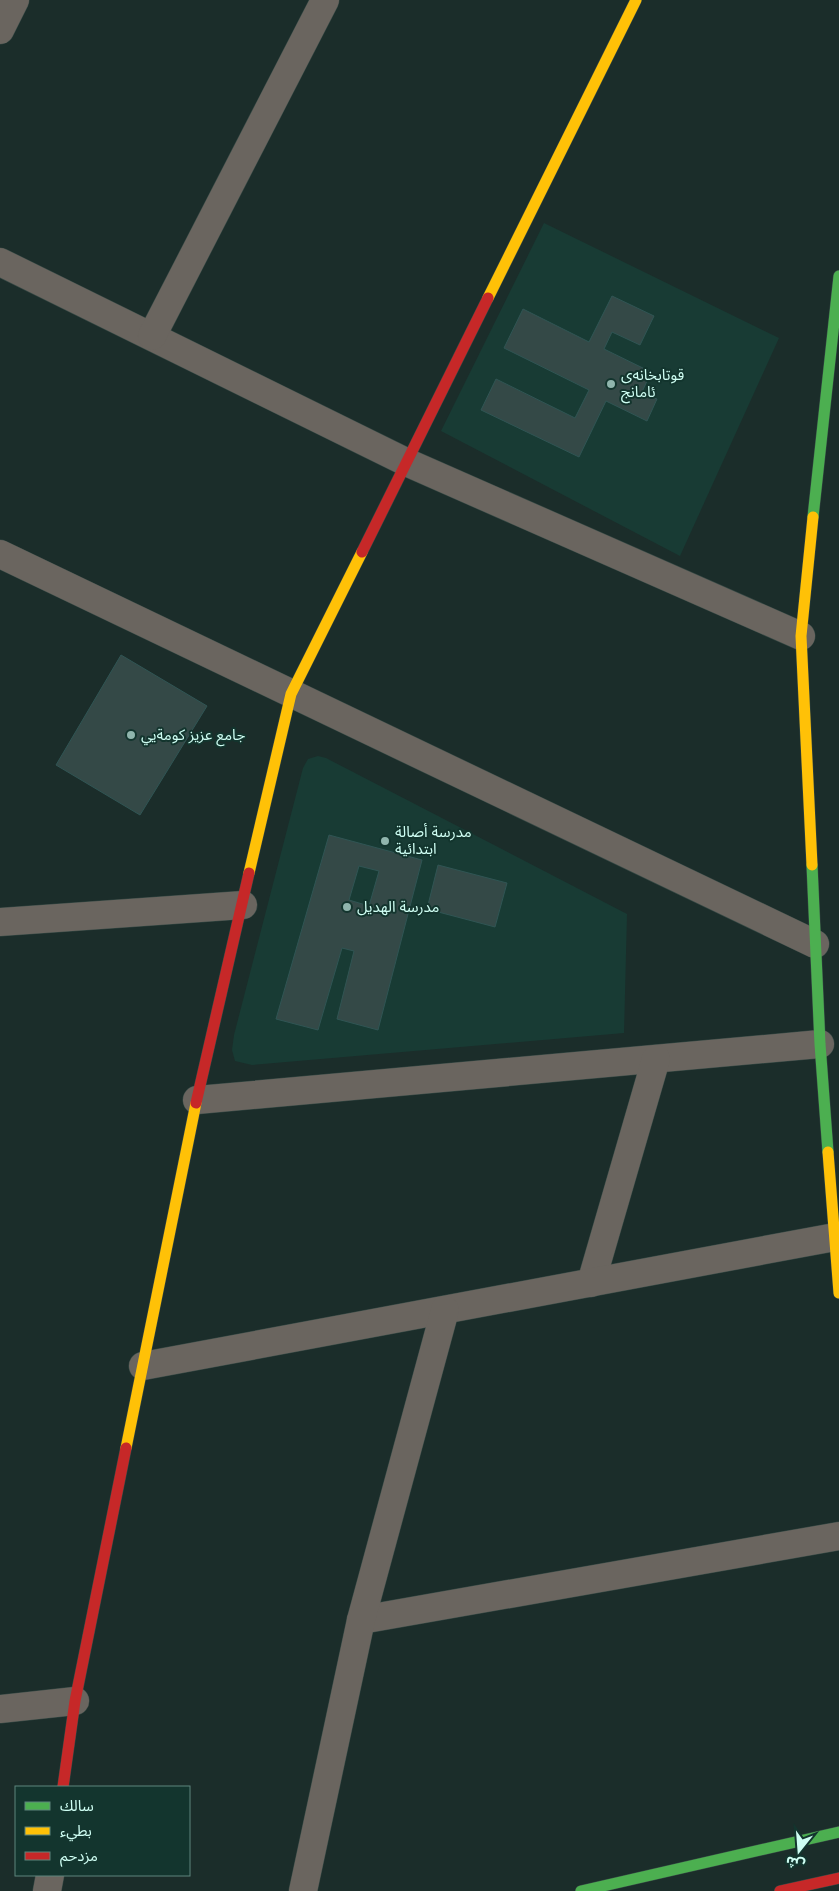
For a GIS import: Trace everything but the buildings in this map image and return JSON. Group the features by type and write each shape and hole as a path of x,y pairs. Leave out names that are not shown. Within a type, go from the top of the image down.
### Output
{"street":[{"path":"0,30 15,0"},
{"path":"152,336 325,0"},
{"path":"62,1786 75,1702 197,1100 291,694 636,0"},
{"path":"0,262 406,462 801,636"},
{"path":"839,276 801,636 815,944 827,1056 839,1293"},
{"path":"0,554 815,944"},
{"path":"0,922 243,905"},
{"path":"197,1100 656,1059 827,1056"},
{"path":"591,1283 656,1059"},
{"path":"143,1366 835,1237"},
{"path":"303,1891 361,1620 445,1310"},
{"path":"361,1620 839,1536"},
{"path":"0,1708 75,1702"},
{"path":"581,1891 839,1832"},
{"path":"47,1891 50,1876"},
{"path":"780,1891 839,1878"}],"shaded area":[{"name":"قوتابخانەى ئامانج","path":"544,223 779,338 680,556 441,431"},
{"name":"مدرسة أصالة ابتدائية","path":"318,756 326,758 627,914 624,1033 252,1065 235,1061 232,1050 234,1035 303,768 308,759"}],"traffic: fast":[{"path":"813,517 839,276"},
{"path":"812,865 820,1044 828,1152"},
{"path":"581,1891 839,1832"}],"traffic: slow":[{"path":"488,298 636,0"},
{"path":"812,865 801,636 813,517"},
{"path":"249,873 291,694 362,552"},
{"path":"126,1448 196,1103"},
{"path":"828,1152 839,1293"}],"traffic: jam":[{"path":"362,552 488,298"},
{"path":"196,1103 249,873"},
{"path":"63,1786 75,1701 126,1448"},
{"path":"780,1891 839,1878"}],"place":[{"name":"قوتابخانەى ئامانج","path":"611,384"},
{"name":"جامع عزيز كومةيي","path":"131,735"},
{"name":"مدرسة أصالة ابتدائية","path":"385,841"},
{"name":"مدرسة الهديل","path":"347,907"}]}
